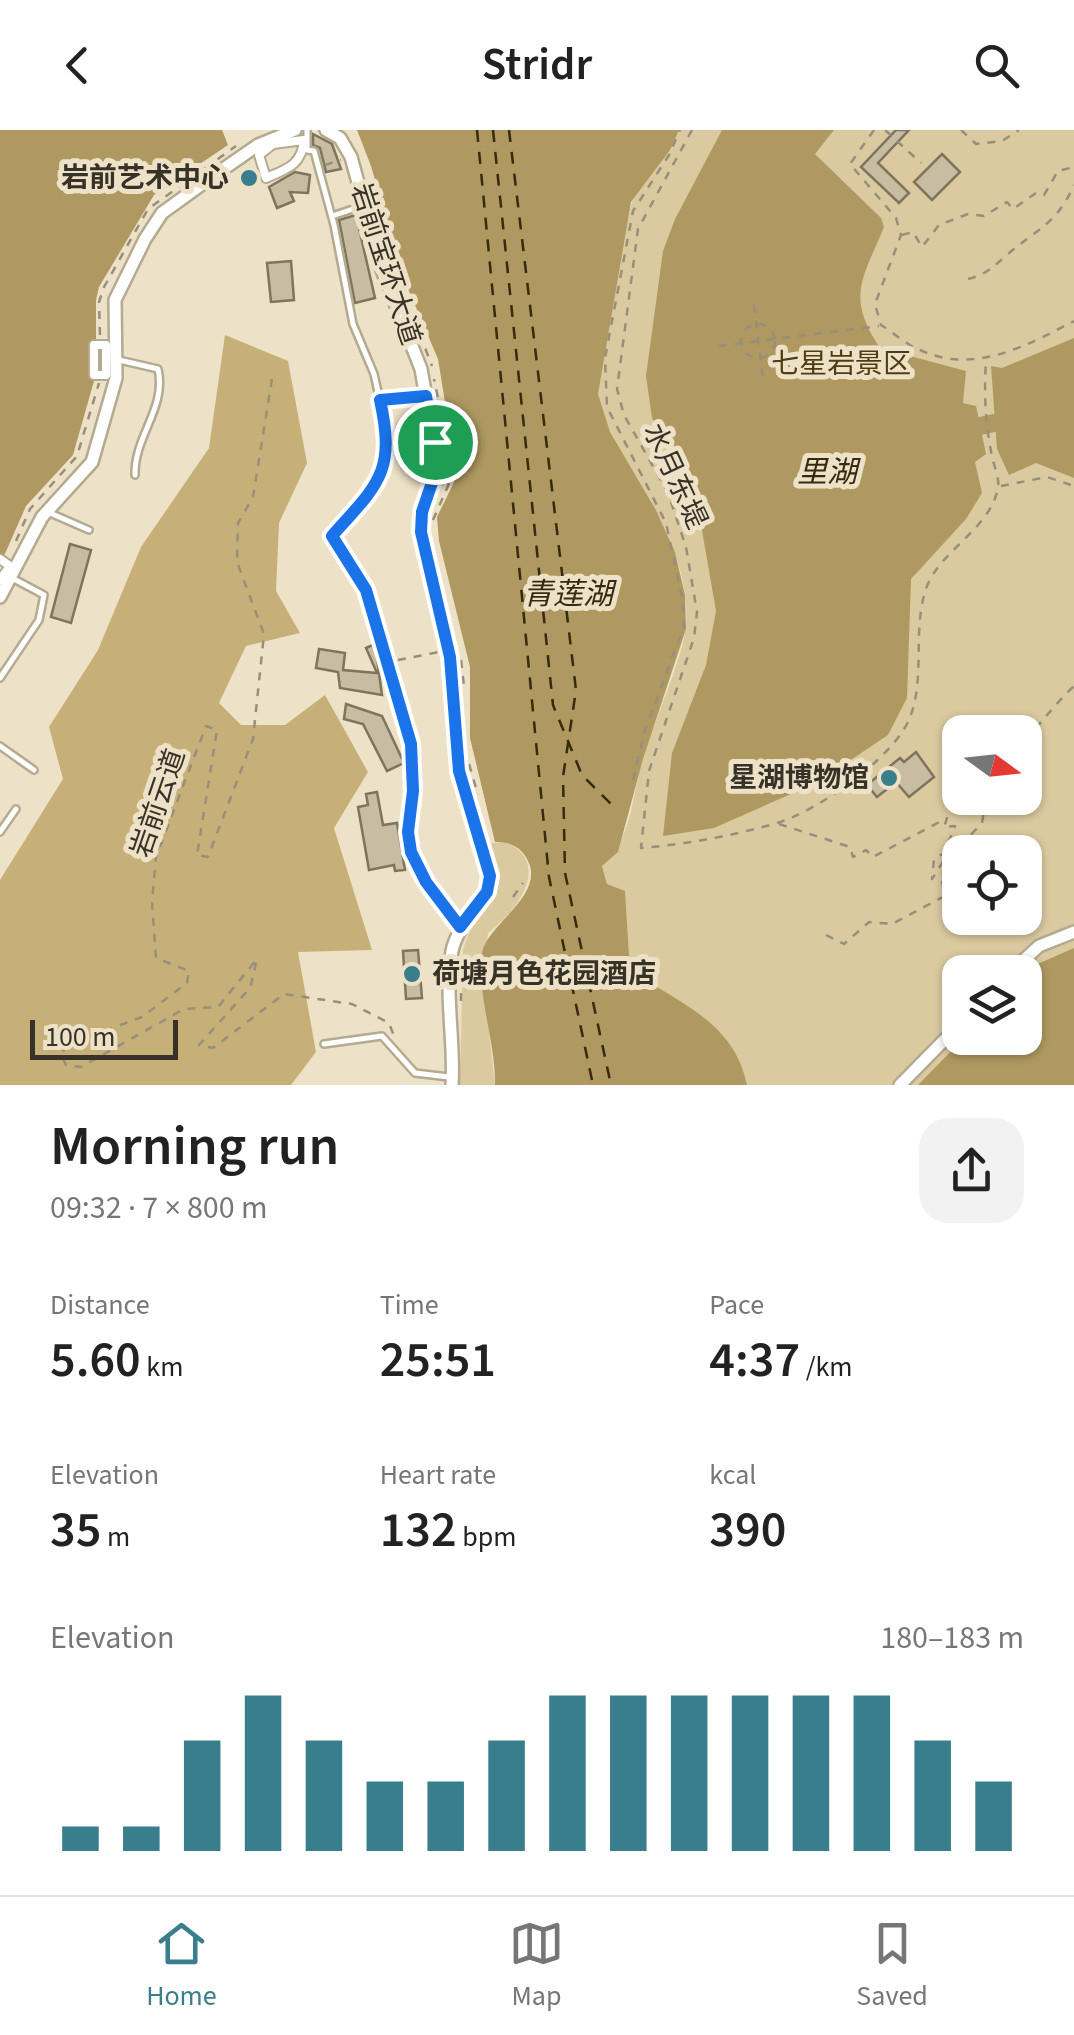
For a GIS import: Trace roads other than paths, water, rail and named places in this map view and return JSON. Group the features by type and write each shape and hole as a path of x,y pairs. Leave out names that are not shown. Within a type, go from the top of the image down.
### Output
{"street":[{"path":"6,579 47,511 92,462 116,378 114,300 144,239 162,213 258,144 295,130"},
{"name":"岩前宝环大道","path":"326,130 340,138 351,157 362,206 396,311 415,350 438,465 422,512 421,532 448,650 459,771 490,876 487,892 460,927"},
{"path":"304,140 303,153 295,166 266,178 259,155 273,144 304,140"},
{"path":"0,559 10,566 0,597"},
{"path":"386,662 411,744 411,852 426,882 460,927 450,961 452,1082"},
{"path":"1029,955 1039,946 1074,932"},
{"path":"900,1085 942,1042"}],"lane":[{"path":"307,130 307,150 314,151 354,324 388,433 384,474 332,536 366,590 386,662"},
{"path":"332,216 362,206"},
{"path":"116,360 158,369 163,390 134,458 135,475"},
{"path":"380,400 426,396"},
{"path":"47,511 89,530"},
{"path":"0,678 39,620 44,595 6,579"},
{"path":"0,746 34,770"},
{"path":"0,832 16,809"},
{"path":"324,1044 382,1036 415,1073 452,1082"}],"water":[{"path":"0,130 222,130 228,145 154,195 99,287 96,374 73,455 26,506 0,565"},
{"name":"青莲湖","path":"357,130 679,130 670,150 631,202 598,394 610,432 656,510 675,552 685,595 686,629 643,759 618,852 602,866 607,884 625,891 630,970 717,1029 740,1063 747,1085 495,1085 482,984 482,953 486,941 525,894 530,867 517,847 495,842 470,738 470,667 439,541 437,517 457,476 438,359 403,277"},
{"name":"里湖","path":"722,130 834,130 815,154 881,218 884,227 861,288 863,315 870,330 880,348 966,371 963,403 976,406 986,454 975,462 982,493 966,519 911,579 907,698 888,735 818,782 714,828 663,836 672,753 706,665 716,611 695,490 652,418 646,376 663,251 675,219"},
{"path":"1074,338 1074,478 1036,463 1009,475 997,449 991,366 1002,368"},
{"path":"1074,948 1074,1085 918,1085 947,1055 1042,1055 1042,962"}],"waterway":[{"path":"980,426 994,423"}],"place":[{"name":"岩前艺术中心","path":"249,178"},
{"name":"星湖博物馆","path":"889,778"},
{"name":"荷塘月色花园酒店","path":"412,974"}],"park label":[{"name":"七星岩景区","path":"841,364"}]}
